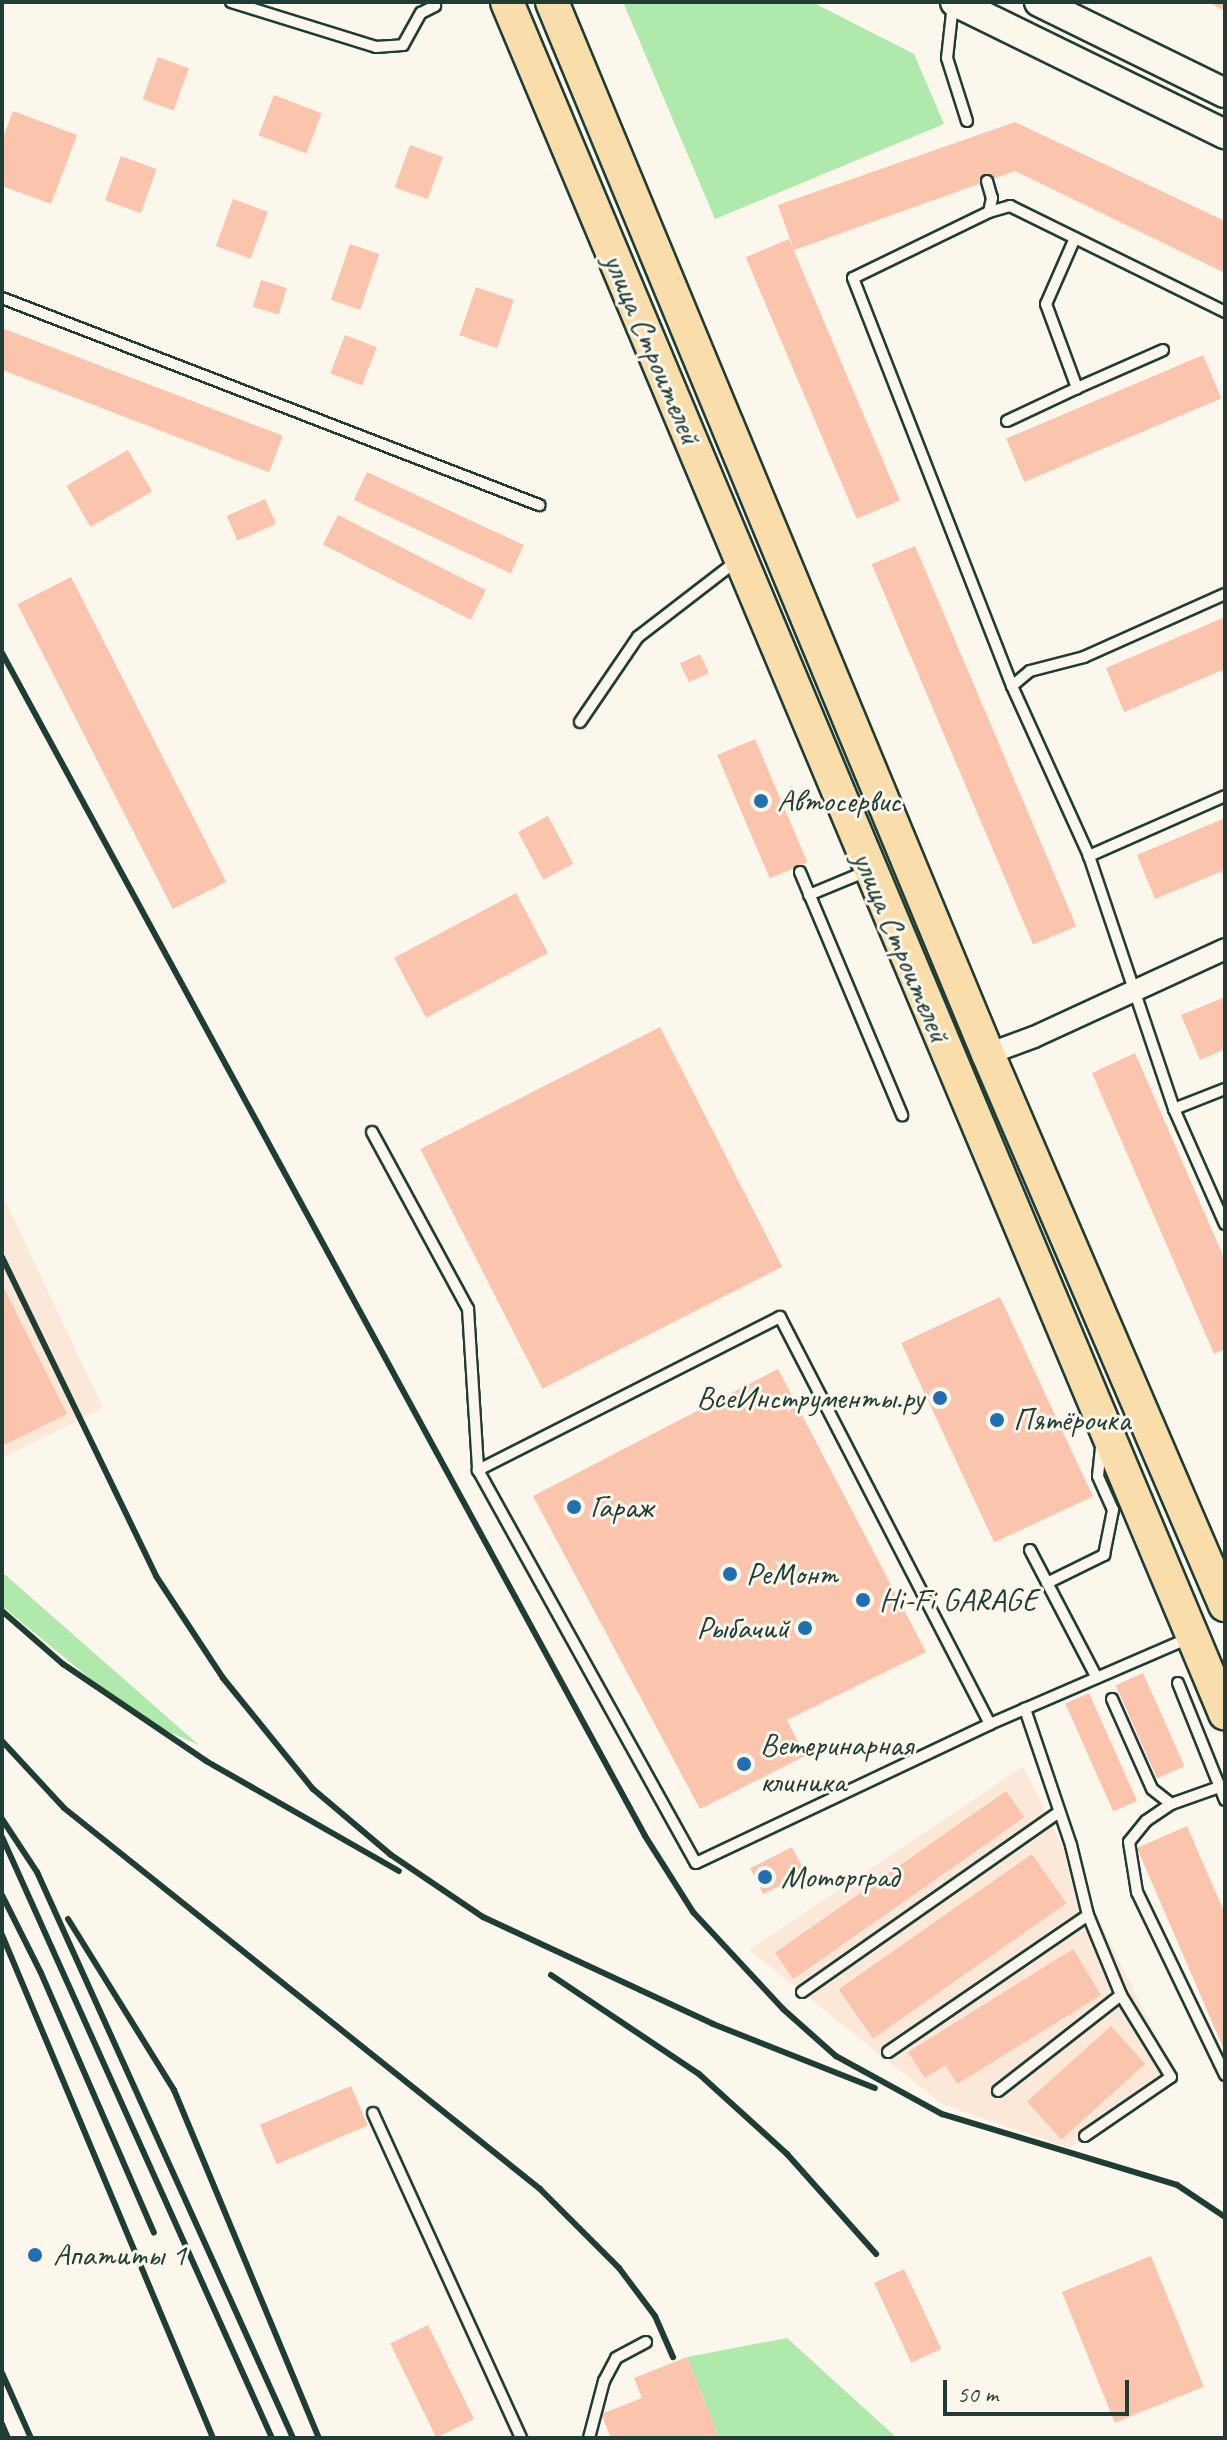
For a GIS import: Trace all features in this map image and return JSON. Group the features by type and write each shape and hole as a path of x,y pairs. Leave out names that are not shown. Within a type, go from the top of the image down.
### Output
{"main road":[{"name":"улица Строителей","path":"507,2 1225,1713"},
{"name":"улица Строителей","path":"552,2 988,1054 1225,1605"},
{"path":"736,551 770,527"},
{"path":"787,673 824,658"},
{"path":"952,1068 988,1054"},
{"path":"1194,1636 1225,1622"}],"street":[{"path":"954,2 1225,134"},
{"path":"1039,2 1225,93"},
{"path":"988,1054 1225,949"}],"lane":[{"path":"231,2 376,47 403,45 421,13 435,6"},
{"path":"954,2 947,58 967,121"},
{"path":"987,181 992,198 989,212"},
{"path":"1225,312 1010,206 989,212 853,278 1012,686 1089,856 1174,1109 1225,1224"},
{"path":"1075,238 1046,304 1077,388"},
{"path":"2,298 539,505"},
{"path":"1007,421 1163,350"},
{"path":"580,722 638,637 736,551"},
{"path":"1012,686 1030,671 1084,657 1225,594"},
{"path":"1089,856 1225,796"},
{"path":"809,895 870,870"},
{"path":"800,872 902,1115"},
{"path":"1174,1109 1225,1089"},
{"path":"372,1132 468,1309 478,1470 696,1863 990,1724 1194,1636"},
{"path":"478,1470 780,1317 990,1724"},
{"path":"1047,1583 1104,1555 1113,1510 1098,1476 1103,1423"},
{"path":"1030,1550 1097,1678"},
{"path":"1178,1683 1224,1786 1225,1800"},
{"path":"1112,1699 1152,1789 1171,1804"},
{"path":"1025,1709 1088,1915 1121,1995 1171,2077 1085,2136"},
{"path":"1224,1786 1171,1804 1146,1821 1129,1842 1137,1892 1225,2075"},
{"path":"802,1992 1059,1812"},
{"path":"888,2052 1088,1915"},
{"path":"998,2091 1121,1995"},
{"path":"373,2113 521,2438"},
{"path":"589,2438 604,2381 616,2358 646,2342"}],"shaded area":[{"path":"2,1194 103,1408 2,1458"},
{"path":"1023,1766 1172,2068 1070,2148 942,2104 749,1950"}],"green space":[{"path":"623,2 812,2 914,54 944,124 715,219"},
{"path":"2,1572 199,1745 139,1719 2,1606"},
{"path":"787,2338 897,2438 719,2438 687,2357"}],"building":[{"path":"1208,2 1225,2 1225,11"},
{"path":"158,57 189,68 174,111 143,99"},
{"path":"274,95 322,113 306,153 259,135"},
{"path":"13,111 77,135 51,204 2,186 2,140"},
{"path":"1015,122 1225,221 1225,273 1015,171 794,250 778,205"},
{"path":"410,145 443,157 427,199 395,187"},
{"path":"121,156 157,169 141,213 105,200"},
{"path":"233,199 268,212 251,259 216,246"},
{"path":"789,239 900,500 857,519 746,257"},
{"path":"350,244 379,254 360,310 331,300"},
{"path":"261,280 287,288 279,315 253,307"},
{"path":"476,287 514,300 497,348 459,335"},
{"path":"2,328 283,436 269,472 2,370"},
{"path":"345,335 377,347 362,385 330,373"},
{"path":"1203,355 1221,398 1024,482 1006,439"},
{"path":"128,450 152,492 91,527 67,486"},
{"path":"367,472 524,545 511,573 354,500"},
{"path":"265,499 276,524 238,541 227,516"},
{"path":"338,515 486,590 471,620 323,544"},
{"path":"915,546 1076,926 1033,945 872,564"},
{"path":"71,577 226,882 173,909 18,604"},
{"path":"1225,617 1225,669 1124,712 1106,668"},
{"path":"700,654 709,673 689,682 680,663"},
{"path":"755,739 807,862 770,878 717,755"},
{"path":"548,816 573,864 543,880 518,832"},
{"path":"1225,818 1225,870 1155,899 1137,855"},
{"path":"516,893 548,953 426,1018 394,958"},
{"path":"1225,997 1225,1049 1200,1060 1181,1015"},
{"path":"660,1027 782,1267 542,1389 420,1149"},
{"path":"1135,1053 1225,1260 1225,1349 1214,1354 1092,1073"},
{"path":"2,1284 67,1414 2,1446"},
{"name":"Пятёрочка","path":"1000,1297 1093,1496 994,1542 901,1343"},
{"name":"РеМонт","path":"778,1369 926,1652 787,1720 805,1756 700,1809 533,1496"},
{"path":"1143,1673 1184,1766 1157,1778 1116,1685"},
{"path":"1089,1693 1137,1801 1113,1811 1065,1704"},
{"path":"1006,1791 1024,1817 793,1979 775,1953"},
{"path":"1187,1826 1225,1914 1225,2052 1137,1848"},
{"path":"792,1847 805,1873 763,1894 750,1868"},
{"path":"1032,1854 1066,1903 873,2039 839,1989"},
{"path":"1073,1949 1101,1995 957,2084 945,2065 925,2078 908,2052"},
{"path":"1111,2026 1145,2064 1061,2140 1027,2102"},
{"path":"351,2086 368,2126 277,2164 260,2125"},
{"path":"1151,2256 1204,2387 1115,2423 1062,2292"},
{"path":"904,2269 941,2349 911,2363 874,2283"},
{"path":"428,2325 474,2419 436,2438 390,2343"},
{"path":"687,2357 719,2438 611,2438 601,2414 642,2398 634,2378"}],"railway":[{"path":"2,653 645,1836 693,1912 783,2009 836,2056 942,2114 1177,2185 1225,2217"},
{"path":"2,1257 156,1576 223,1678 313,1789 391,1855 483,1917 713,2024 875,2088"},
{"path":"2,1611 63,1664 206,1761 399,1871"},
{"path":"2,1741 64,1808 540,2189 619,2268 655,2316 673,2357"},
{"path":"2,1819 37,1872 293,2438"},
{"path":"2,1837 272,2438"},
{"path":"2,1895 41,1973 154,2233"},
{"path":"68,1919 174,2090 319,2438"},
{"path":"2,1935 213,2438"},
{"path":"551,1975 699,2074 787,2154 876,2254"},
{"path":"2,2373 31,2438"},
{"path":"2,2424 8,2438"}],"place":[{"name":"Автосервис","path":"761,801"},
{"name":"ВсеИнструменты.ру","path":"940,1398"},
{"name":"Пятёрочка","path":"997,1420"},
{"name":"Гараж","path":"574,1507"},
{"name":"РеМонт","path":"730,1574"},
{"name":"Hi-Fi GARAGE","path":"863,1600"},
{"name":"Рыбачий","path":"805,1628"},
{"name":"Ветеринарная клиника","path":"744,1764"},
{"name":"Моторград","path":"765,1877"},
{"name":"Апатиты 1","path":"35,2255"}]}
